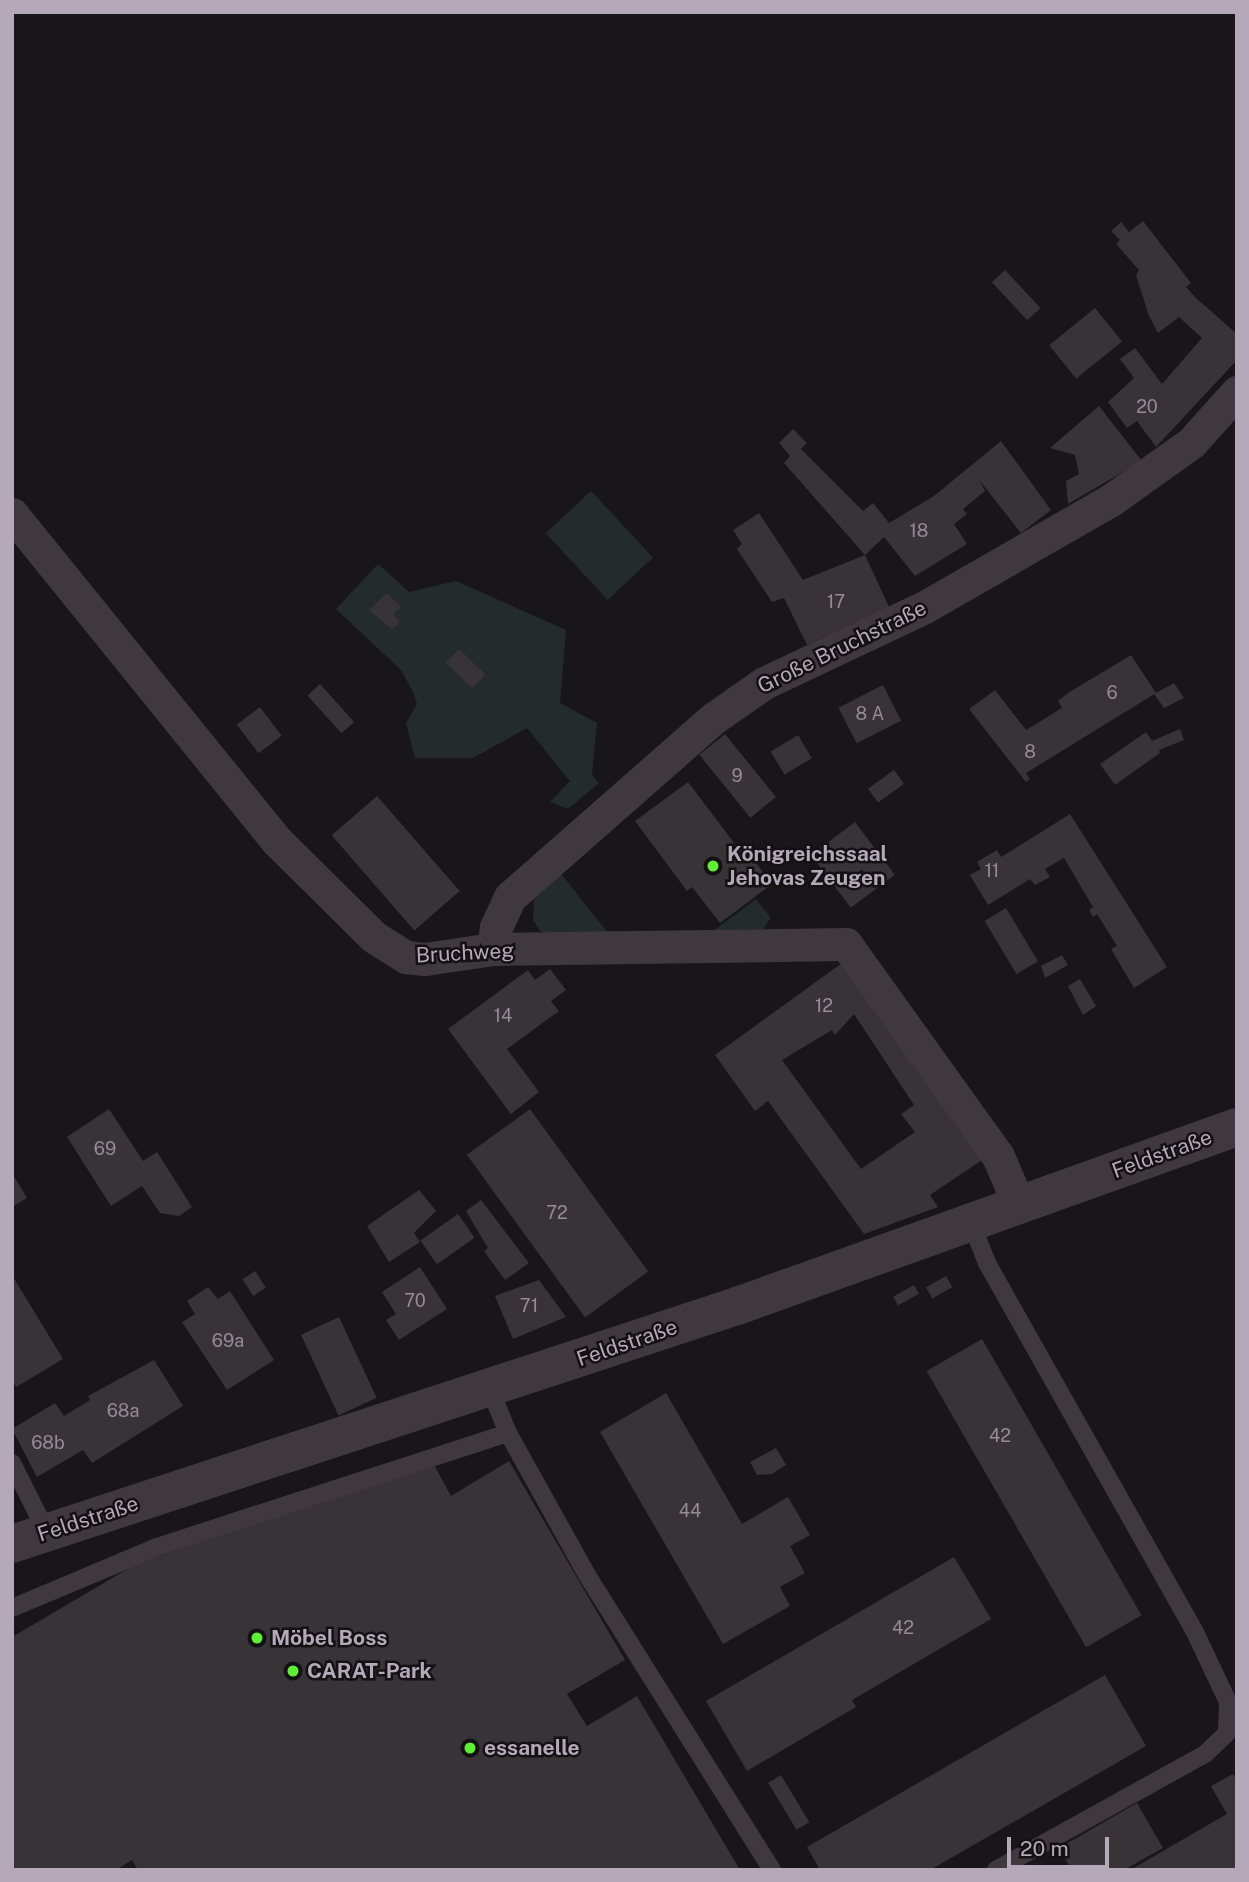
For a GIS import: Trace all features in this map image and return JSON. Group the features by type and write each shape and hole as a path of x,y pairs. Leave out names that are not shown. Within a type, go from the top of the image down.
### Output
{"street":[{"name":"Große Bruchstraße","path":"493,949 496,927 510,897 723,711 764,683 923,608 1111,500 1191,443 1237,392"},
{"name":"Bruchweg","path":"12,514 277,841 365,929 406,957 443,957 493,949 846,944 859,956 998,1156 1018,1205"},
{"name":"Feldstraße","path":"29,1538 490,1389 971,1223 1237,1127"}],"lane":[{"path":"971,1223 987,1264 1194,1630 1228,1702 1227,1733 1205,1754 996,1870"},
{"path":"490,1389 508,1433 587,1575 772,1870"},
{"path":"12,1608 157,1547 508,1433"},
{"path":"12,1463 29,1538"}],"shaded area":[{"path":"591,491 653,558 608,600 546,533"},
{"path":"378,564 409,592 456,581 566,630 560,703 597,723 592,775 599,783 568,809 550,802 570,781 527,728 473,758 415,758 406,723 417,704 413,692 401,670 336,609"},
{"path":"558,870 609,934 557,939 541,932 533,920 534,902 540,884"},
{"path":"756,899 771,918 763,929 713,931"}],"building":[{"path":"1143,221 1191,283 1186,287 1237,334 1237,360 1156,447 1137,421 1127,428 1108,402 1134,378 1120,359 1135,348 1162,384 1202,338 1179,317 1158,333 1149,316 1136,275 1139,270 1116,244 1120,240 1111,231 1121,222 1129,232"},
{"path":"1005,270 1040,308 1027,320 992,282"},
{"path":"1095,308 1122,341 1076,379 1049,345"},
{"path":"1099,406 1142,461 1068,504 1066,481 1079,474 1075,455 1050,448"},
{"path":"793,429 807,443 801,449 863,511 873,503 889,523 934,496 1001,441 1051,510 1021,533 980,481 985,491 963,509 967,514 954,524 967,544 915,576 884,537 865,555 784,463 790,456 779,443"},
{"path":"759,513 803,580 865,555 889,607 807,645 784,598 772,602 737,549 742,544 733,530"},
{"path":"387,593 401,607 393,614 400,622 392,629 369,610"},
{"path":"459,649 486,675 472,688 446,663"},
{"path":"1131,655 1156,693 1026,773 1030,779 1026,782 969,709 995,690 1026,730 1062,708 1058,701 1068,693"},
{"path":"1174,683 1184,698 1164,708 1154,694"},
{"path":"320,684 354,722 341,733 307,695"},
{"path":"883,685 901,721 857,743 838,708"},
{"path":"260,707 282,736 259,753 237,724"},
{"path":"1180,729 1184,740 1159,750 1160,753 1115,785 1100,764 1146,732 1152,741"},
{"path":"725,734 776,797 750,818 699,755"},
{"path":"798,735 812,758 784,775 771,751"},
{"path":"894,770 904,784 878,803 868,789"},
{"name":"Königreichssaal Jehovas Zeugen","path":"688,782 738,848 742,845 772,884 720,923 692,887 687,891 635,821"},
{"path":"377,796 460,891 414,930 332,835"},
{"path":"1070,814 1167,967 1134,988 1111,949 1117,946 1097,914 1093,917 1089,910 1093,907 1064,858 1045,869 1050,877 1035,885 1030,879 988,905 970,875 981,869 977,862 997,850 1001,857"},
{"path":"855,822 895,875 851,908 811,855"},
{"path":"1006,908 1038,961 1017,974 985,921"},
{"path":"1062,955 1068,965 1045,978 1041,966"},
{"path":"842,963 985,1158 930,1195 938,1207 864,1234 768,1101 755,1111 715,1055","holes":["854,1014 914,1105 901,1114 915,1132 861,1169 782,1060 832,1030 835,1035"]},
{"path":"550,969 566,990 551,1001 559,1011 507,1049 539,1092 511,1114 448,1029 528,970 535,980"},
{"path":"1080,979 1096,1006 1083,1015 1068,986"},
{"path":"109,1109 143,1161 157,1152 192,1207 179,1216 160,1213 142,1186 111,1206 67,1137"},
{"path":"530,1109 648,1272 585,1317 467,1155"},
{"path":"12,1173 27,1198 12,1207"},
{"path":"419,1190 436,1211 414,1233 420,1242 389,1262 367,1226"},
{"path":"481,1200 529,1263 505,1280 484,1251 488,1248 466,1211"},
{"path":"458,1214 475,1238 437,1264 420,1240"},
{"path":"420,1267 447,1309 399,1340 386,1320 396,1314 382,1292"},
{"path":"255,1271 266,1288 253,1296 242,1279"},
{"path":"12,1275 63,1359 16,1387 12,1380"},
{"path":"946,1276 952,1287 932,1299 926,1287"},
{"path":"539,1280 566,1317 513,1339 495,1296"},
{"path":"914,1285 919,1294 898,1305 893,1297"},
{"path":"208,1287 218,1299 230,1291 274,1360 227,1390 182,1322 195,1314 187,1301"},
{"path":"339,1317 377,1398 339,1415 301,1335"},
{"path":"982,1339 1142,1615 1086,1647 927,1371"},
{"path":"154,1360 183,1406 92,1463 83,1450 37,1477 12,1429 55,1403 64,1416 90,1400 88,1396"},
{"path":"666,1393 742,1524 788,1497 810,1535 790,1546 805,1573 780,1587 790,1606 723,1644 600,1432"},
{"path":"776,1448 786,1465 772,1474 757,1475 750,1462"},
{"name":"CARAT-Park","path":"509,1461 625,1660 567,1694 587,1726 637,1696 740,1870 138,1870 132,1860 116,1870 12,1870 12,1637 138,1563 433,1463 451,1496"},
{"path":"954,1557 991,1619 852,1700 856,1707 747,1771 706,1701"},
{"path":"1105,1675 1146,1746 930,1870 820,1870 807,1847"},
{"path":"1233,1774 1237,1781 1237,1870 1130,1870 1227,1814 1211,1786"},
{"path":"781,1775 809,1822 796,1830 768,1783"},
{"path":"1137,1803 1163,1848 1124,1870 1072,1870 1059,1848"}],"place":[{"name":"Königreichssaal Jehovas Zeugen","path":"713,866"},
{"name":"Möbel Boss","path":"257,1638"},
{"name":"CARAT-Park","path":"293,1671"},
{"name":"essanelle","path":"470,1748"}]}
